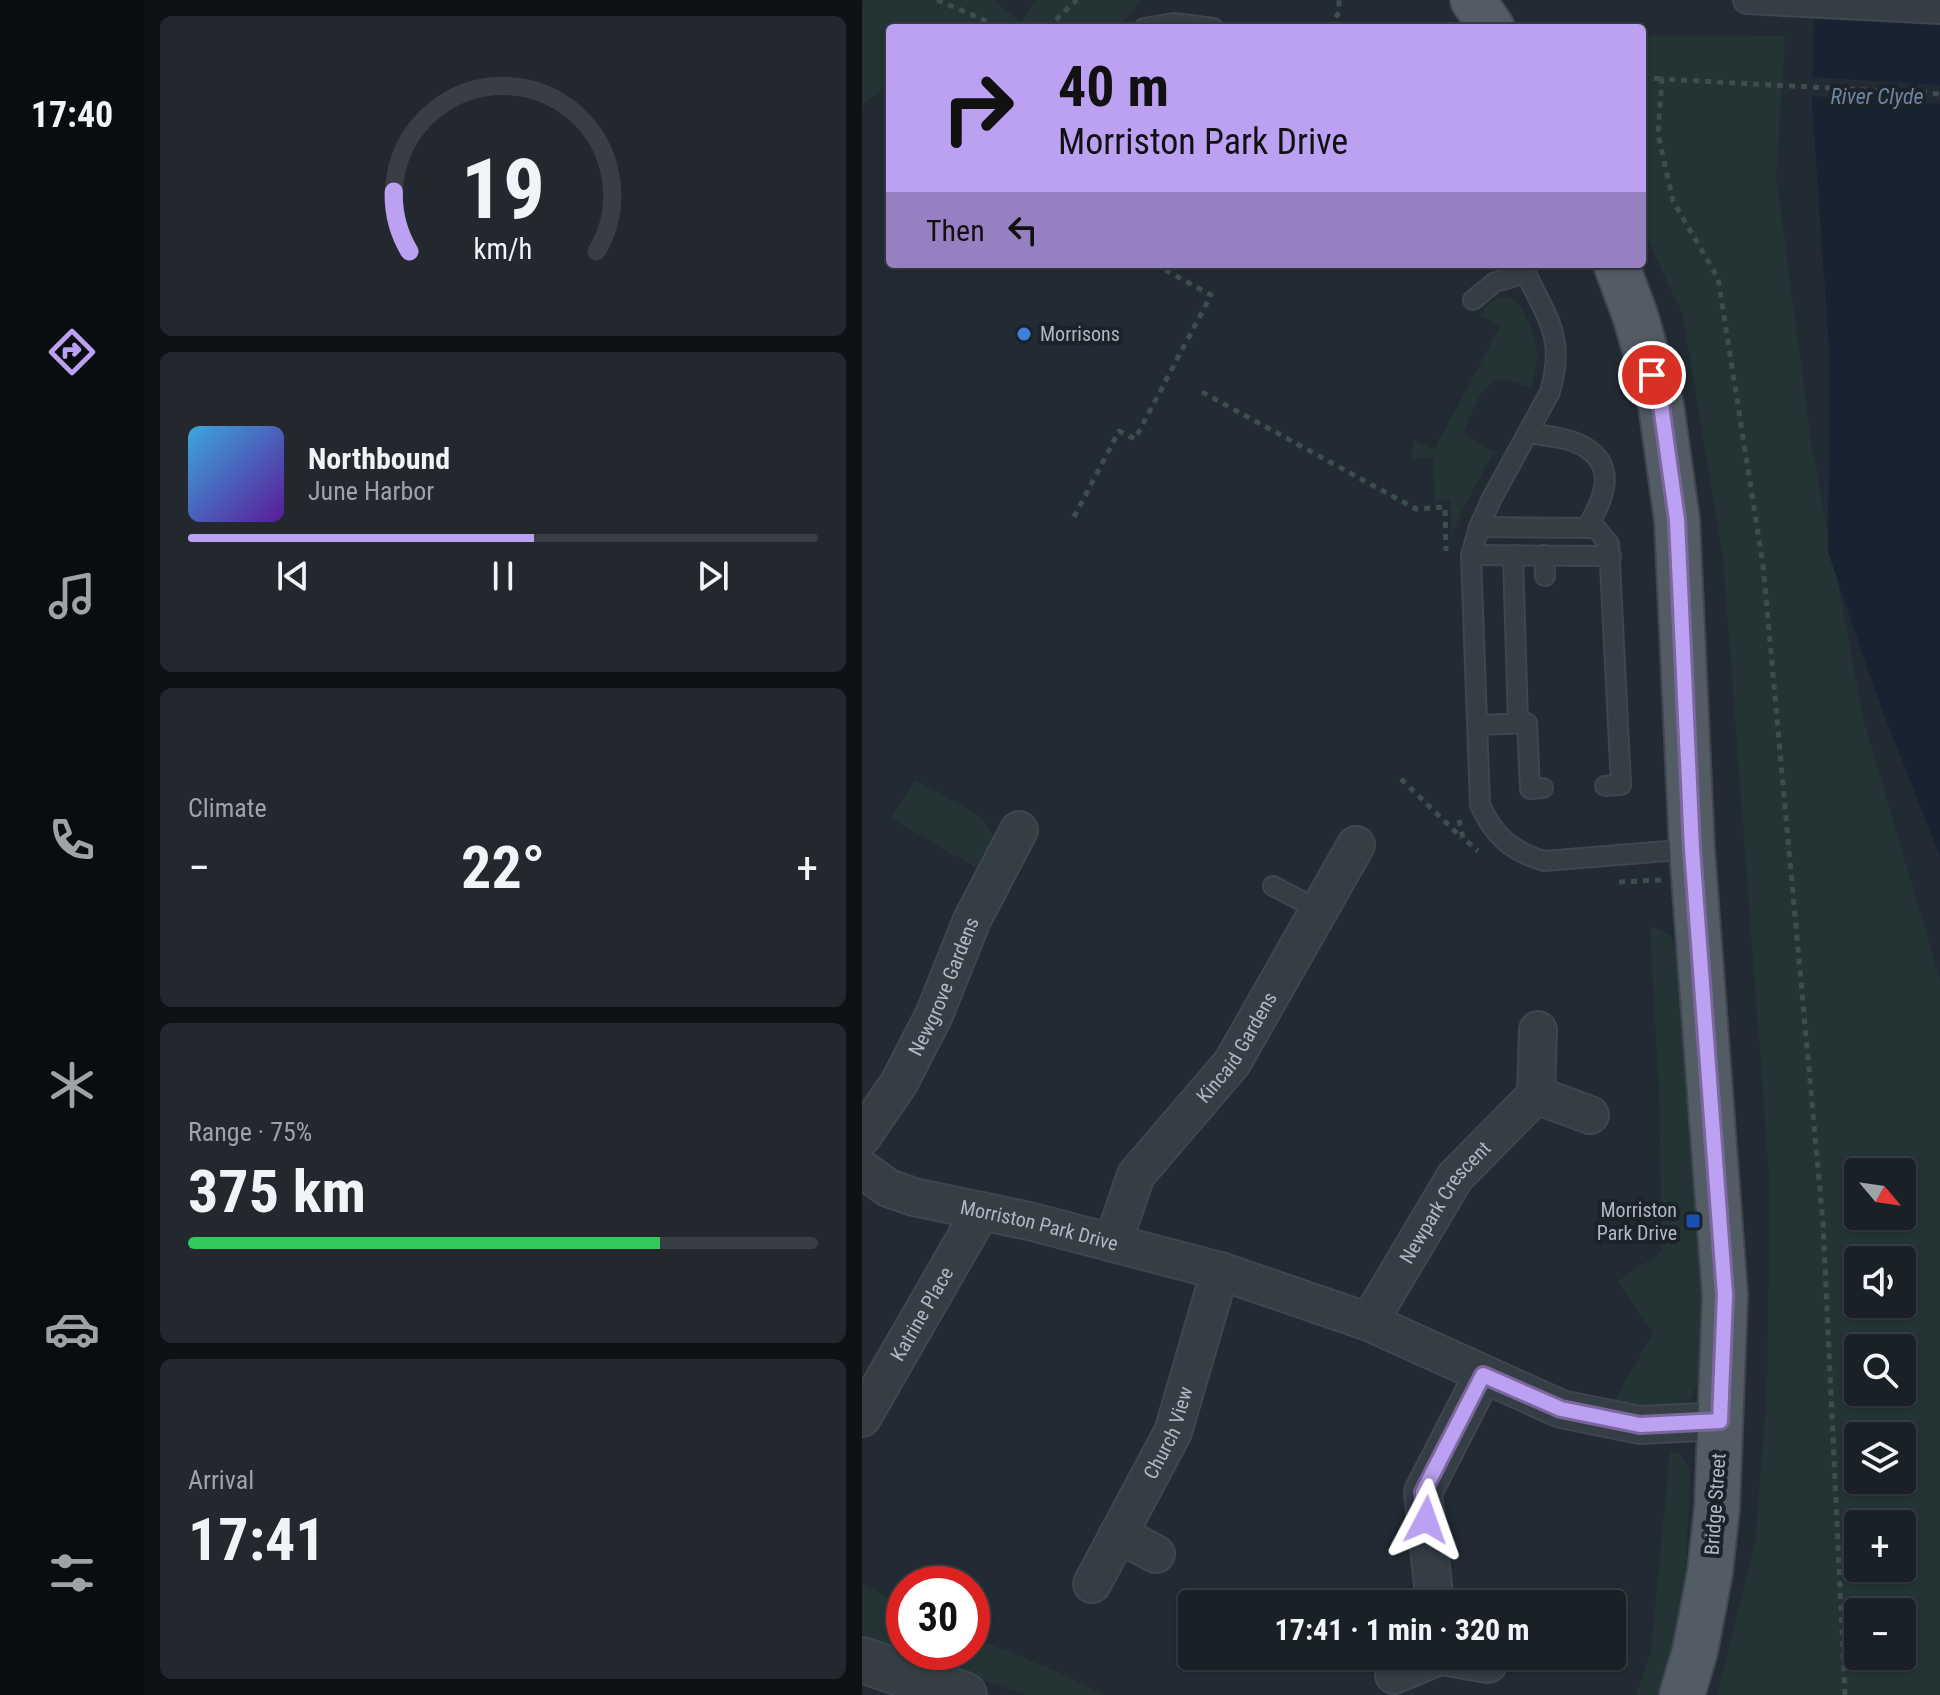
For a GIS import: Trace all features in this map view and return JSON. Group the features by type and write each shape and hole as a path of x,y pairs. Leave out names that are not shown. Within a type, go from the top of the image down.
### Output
{"main road":[{"path":"1473,0 1489,24"},
{"name":"Bridge Street","path":"1617,268 1635,315 1661,405 1677,520 1693,862 1725,1295 1717,1508 1710,1572 1695,1651 1682,1695"}],"street":[{"path":"1747,0 1940,10"},
{"name":"Newgrove Gardens","path":"862,1137 899,1083 934,1015 972,920 1019,830"},
{"name":"Kincaid Gardens","path":"1113,1242 1136,1175 1232,1063 1356,845"},
{"path":"1538,1030 1536,1095 1590,1115"},
{"name":"Newpark Crescent","path":"1369,1322 1455,1177 1536,1095"},
{"name":"Morriston Park Drive","path":"862,1169 888,1188 914,1197 1113,1242 1220,1271 1369,1322 1561,1409 1640,1425 1720,1421"},
{"name":"Katrine Place","path":"862,1418 981,1211"},
{"name":"Church View","path":"1092,1584 1173,1432 1220,1271"},
{"path":"1434,1590 1423,1492 1483,1375"},
{"path":"1118,1534 1156,1554"},
{"path":"862,1660 964,1695"},
{"path":"1394,1675 1406,1670"}],"lane":[{"path":"1154,24 1182,24"},
{"path":"1473,300 1495,282 1524,269 1551,321 1557,344 1556,369 1550,392 1479,527 1471,555 1480,805 1489,825 1504,842 1522,854 1544,861 1693,862"},
{"path":"1528,433 1582,446 1594,455 1602,467 1604,495 1587,527"},
{"path":"1479,527 1596,528 1609,544 1611,716 1621,785 1605,786"},
{"path":"1471,555 1544,555 1575,565 1611,556"},
{"path":"1513,555 1528,723 1530,789 1543,788"},
{"path":"1544,555 1545,576"},
{"path":"1478,725 1528,723"},
{"path":"1273,886 1319,910"}],"path":[{"path":"937,0 994,24"},
{"path":"1051,24 1077,0"},
{"path":"1332,24 1339,12 1339,0"},
{"path":"1646,77 1940,94"},
{"path":"1662,79 1658,134 1673,201 1718,278 1763,565 1823,1223 1845,1695"},
{"path":"1074,517 1119,431 1135,439 1167,373 1211,295 1161,268"},
{"path":"1202,392 1416,509 1445,507 1447,565"},
{"path":"1401,779 1488,859"},
{"path":"1458,810 1463,838"},
{"path":"1616,882 1693,862"}],"shaded area":[{"path":"864,0 993,0 1021,22 1037,0 1142,0 1121,24 886,24 886,85 862,106"},
{"path":"1646,35 1785,36 1776,176 1812,449 1864,722 1940,980 1940,1695 1717,1695 1755,1545 1767,1396 1770,1186 1723,555 1683,315 1646,236"},
{"path":"1504,297 1518,302 1533,333 1537,352 1535,374 1531,387 1503,380 1492,383 1476,402 1463,434 1494,452 1452,535 1450,500 1435,502 1433,458 1411,459 1414,440 1434,450 1500,327 1481,316 1490,303"},
{"path":"915,780 977,814 1000,844 992,877 891,818"},
{"path":"1650,926 1671,935 1682,967 1702,1286 1703,1375 1689,1400 1674,1405 1610,1408 1653,1333 1618,1281 1662,1252 1659,1089"},
{"path":"1670,1452 1680,1454 1690,1470 1684,1612 1660,1695 1636,1695 1651,1652"},
{"path":"862,1584 886,1596 886,1646 862,1638"},
{"path":"990,1644 1056,1671 1104,1695 1027,1695 955,1670 990,1670"}],"water":[{"name":"River Clyde","path":"1815,0 1940,0 1940,857 1878,699 1828,552 1830,361 1812,103"}],"pier":[{"path":"1809,77 1940,85 1940,104 1809,96"}],"place":[{"name":"Morrisons","path":"1024,334"},
{"name":"Morriston Park Drive","path":"1693,1221"}],"route":[{"path":"1426,1520 1423,1492 1483,1375 1561,1409 1640,1425 1720,1421 1725,1295 1692,849 1677,520 1661,405 1652,375"}]}
